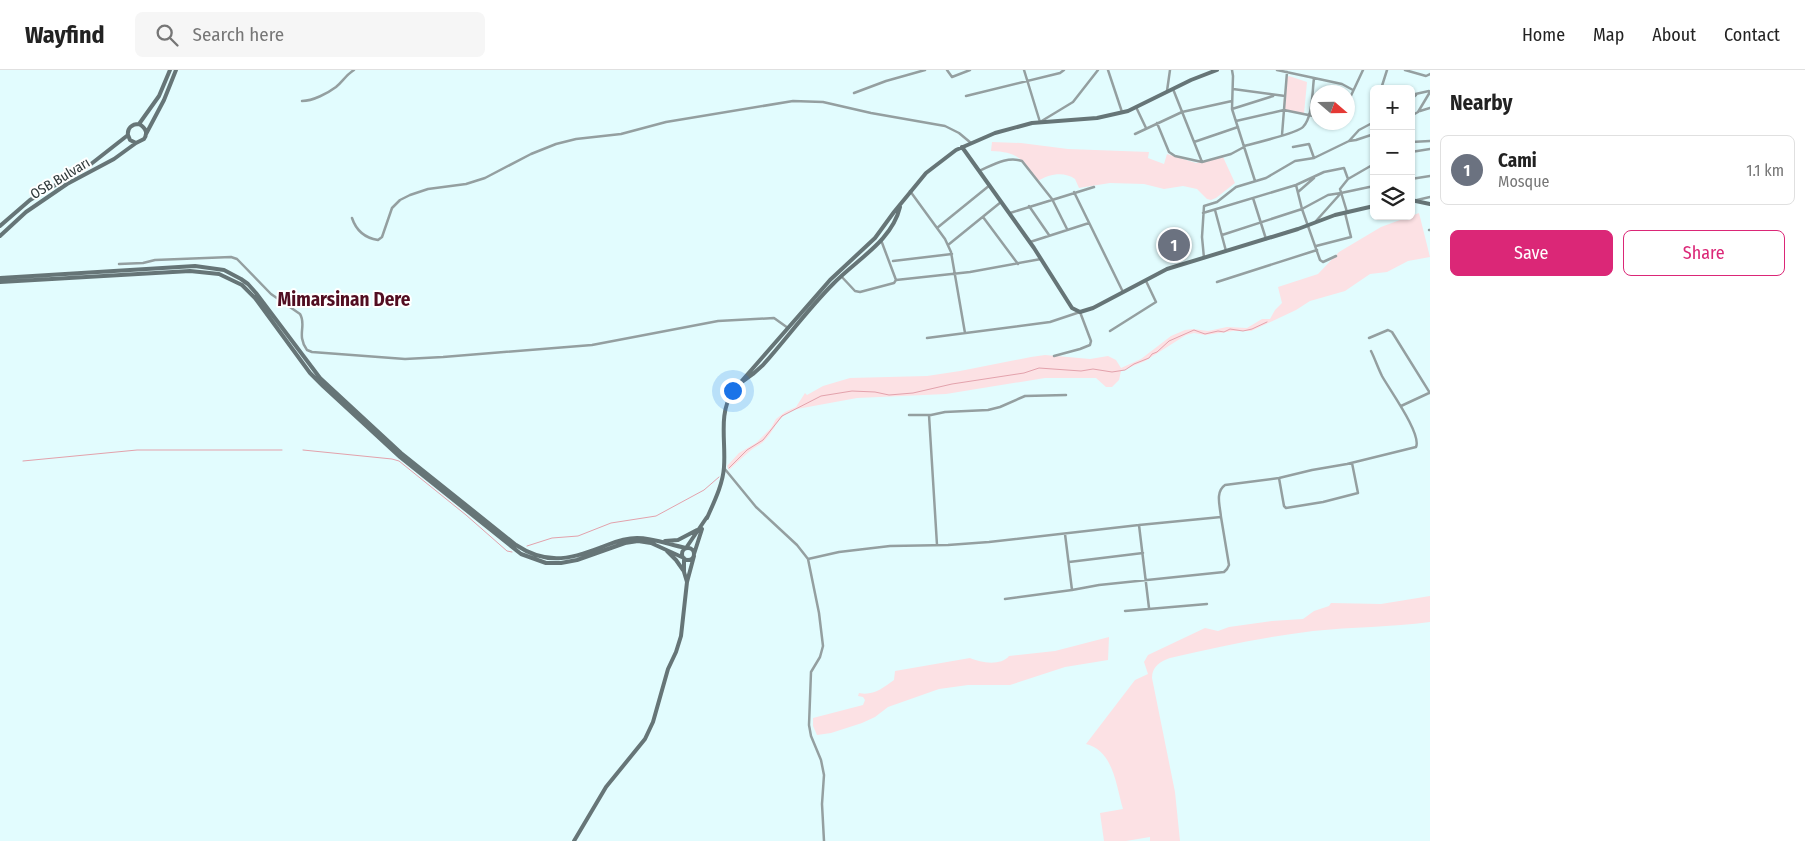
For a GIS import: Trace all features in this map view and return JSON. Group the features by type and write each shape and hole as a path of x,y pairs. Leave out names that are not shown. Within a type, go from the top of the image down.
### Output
{"street":[{"name":"OSB Bulvarı","path":"0,226 30,200 91,164 128,135 128,130 131,126 139,124 155,102 168,70"},
{"path":"146,134 164,100 176,70"},
{"path":"302,101 308,101 330,91 354,70"},
{"path":"854,93 886,81 925,70"},
{"path":"947,70 949,76 952,77 970,70"},
{"path":"1024,70 1040,122"},
{"path":"966,96 1060,73 1064,70"},
{"path":"1108,70 1122,112"},
{"path":"1167,92 1170,70"},
{"path":"574,841 606,787 644,739 653,722 668,669 681,636 687,582 699,534 722,480 724,468 724,413 729,397 742,378 830,280 875,238 926,173 956,150 994,133 1040,122 1097,118 1122,112 1216,70"},
{"path":"1232,70 1232,109 1255,181"},
{"path":"1277,70 1344,85"},
{"path":"1355,88 1363,70"},
{"path":"1382,85 1386,70"},
{"path":"1405,70 1426,76 1430,74"},
{"path":"1040,122 1073,102 1096,71"},
{"path":"1282,135 1287,72"},
{"path":"1157,123 1170,154 1202,162 1231,154 1244,147 1294,133 1303,128 1309,115 1314,78"},
{"path":"1173,89 1202,162"},
{"path":"1232,89 1285,96"},
{"path":"1417,94 1430,91"},
{"path":"1418,112 1430,91"},
{"path":"1232,109 1275,96"},
{"path":"352,218 360,232 378,240 382,236 392,208 400,200 428,189 466,184 485,178 556,144 576,139 621,134 666,122 792,101 823,102 879,115 945,126 959,133 971,143"},
{"path":"1135,134 1182,112 1232,101"},
{"path":"1136,107 1146,129"},
{"path":"1415,114 1430,108"},
{"path":"1236,121 1284,110 1309,115"},
{"path":"139,124 146,130 146,134"},
{"path":"1350,141 1359,130 1370,124"},
{"path":"1194,142 1238,127"},
{"name":"OSB Bulvarı","path":"0,236 26,212 67,184 114,159 136,143 144,140 146,134"},
{"path":"128,135 130,140 136,143"},
{"path":"1204,258 1202,236 1204,206 1217,202 1236,187 1266,178 1295,161 1314,158 1350,141 1370,135"},
{"path":"1415,142 1430,141"},
{"path":"1293,147 1309,144 1314,158"},
{"path":"962,147 1030,242 1072,308 1080,312 1091,341 1090,345 1054,356"},
{"path":"1415,151 1430,149"},
{"path":"979,171 1006,160 1015,158 1022,161 1052,199 1067,230"},
{"path":"1216,282 1351,236 1340,189 1348,179 1370,166"},
{"path":"1204,214 1296,185 1324,172 1344,168 1348,179"},
{"path":"1298,192 1316,176"},
{"path":"1415,179 1430,176"},
{"path":"937,228 990,185"},
{"path":"1296,185 1302,209 1322,262 1336,256"},
{"path":"1009,213 1094,187"},
{"path":"1222,236 1302,209 1328,196 1370,187"},
{"path":"910,192 937,228 952,254 965,333"},
{"path":"1074,192 1123,292"},
{"path":"1316,222 1342,193"},
{"path":"1417,200 1430,197"},
{"path":"1253,198 1266,240"},
{"path":"1417,200 1430,204"},
{"path":"948,245 1002,202"},
{"path":"741,382 763,365 841,276 881,240 895,221 901,205"},
{"path":"1029,206 1050,235"},
{"path":"927,338 1050,322 1085,312 1167,269 1370,207"},
{"path":"1215,210 1226,252"},
{"path":"983,217 1018,264"},
{"path":"1030,242 1089,223"},
{"path":"881,240 896,280"},
{"path":"893,261 952,254"},
{"path":"119,264 231,256 237,259 271,294 300,314 303,318 301,338 307,350 312,352 405,359 592,345 718,321 774,318 788,328"},
{"path":"841,276 855,291 859,292 894,283 896,280 956,274 1041,259"},
{"path":"0,278 194,266 213,268 231,273 241,279 256,293 320,378 401,453 525,551 550,559 562,559 575,557 626,539 648,538 692,549 694,555"},
{"path":"0,282 190,271 212,272 229,278 242,285 255,298 310,373 323,386 400,456 521,554 546,562 562,563 577,560 625,543 638,541 651,543 684,558 689,559 694,555"},
{"path":"1110,332 1156,302 1146,280"},
{"path":"1369,338 1388,330 1392,332 1430,393 1401,406"},
{"path":"1005,599 1226,571 1229,562 1219,494 1223,486 1279,478 1416,447 1417,440 1401,406 1382,376 1371,351"},
{"path":"908,415 929,415 996,408 1025,396 1066,395"},
{"path":"929,415 937,545"},
{"path":"1279,478 1286,508 1323,502 1358,493 1352,463"},
{"path":"724,468 756,507 797,545 808,559 823,646 820,657 811,672 809,725 824,775 822,804 824,841"},
{"path":"687,582 684,572 683,552 707,517"},
{"path":"808,559 839,552 890,546 989,542 1139,524 1221,517"},
{"path":"1139,524 1149,608"},
{"path":"661,542 678,540 699,528"},
{"path":"1065,534 1072,590"},
{"path":"664,548 676,560 684,572"},
{"path":"1069,562 1143,553"},
{"path":"1125,612 1149,608 1207,604"}],"shaded area":[{"path":"1289,76 1307,82 1304,114 1284,110 1286,78"},
{"path":"992,142 1021,143 1068,149 1149,152 1148,158 1164,164 1167,154 1196,163 1223,157 1235,183 1211,200 1207,199 1197,189 1183,186 1164,189 1144,184 1110,183 1079,188 1075,179 1061,174 1052,175 1038,181 1019,158 1008,153 991,151"},
{"path":"1419,213 1430,257 1408,261 1387,272 1370,274 1345,291 1310,301 1296,310 1251,331 1233,331 1205,335 1194,333 1186,335 1145,361 1121,371 1119,380 1112,387 1106,387 1096,378 1045,378 946,394 857,398 797,409 785,415 763,442 729,470 727,466 739,453 756,443 771,428 776,419 796,407 805,393 807,395 823,386 850,378 927,376 1045,355 1090,359 1108,356 1116,360 1121,368 1141,359 1171,336 1185,330 1208,331 1227,327 1247,328 1262,319 1270,319 1282,303 1278,287 1318,274 1339,252 1381,227 1400,220 1415,220 1415,214"},
{"path":"1430,596 1430,622 1295,633 1205,650 1160,662 1155,667 1152,678 1175,792 1180,841 1150,841 1150,837 1126,841 1104,841 1100,813 1123,809 1116,780 1108,762 1103,754 1086,744 1135,680 1148,674 1144,662 1148,655 1205,628 1218,631 1229,627 1303,619 1314,611 1329,606 1331,603 1381,604"},
{"path":"1109,637 1108,660 1065,667 1010,685 968,685 939,689 888,707 875,717 862,723 831,733 817,735 813,726 813,718 863,705 865,700 863,697 858,696 859,693 869,693 882,688 894,680 895,671 970,658 985,662 996,662 1009,656 1055,651"}],"waterway":[{"path":"729,468 747,450 763,440 782,416 821,396 852,391 889,395 913,393 952,384 1024,373 1039,368 1081,371 1093,369 1112,372 1125,370 1149,358 1169,341 1194,330 1205,334 1218,331 1224,332 1230,329 1243,331 1267,322"},
{"path":"23,461 137,450 282,450"},
{"path":"303,450 399,461 507,551 512,552"},
{"path":"527,546 552,538 578,536 611,523 656,516 704,490 719,477"}],"place":[{"name":"Cami","path":"1174,245"}],"district":[{"name":"Mimarsinan Dere","path":"344,299"}]}
